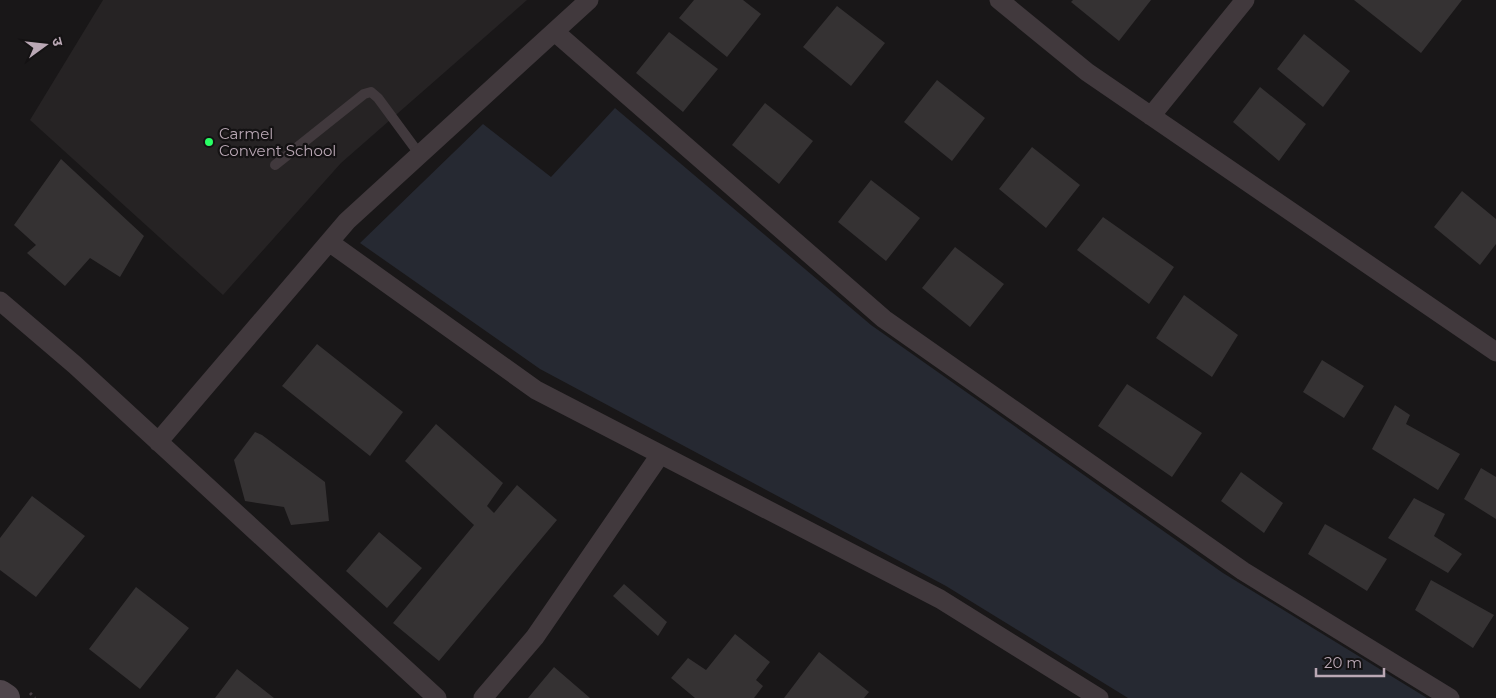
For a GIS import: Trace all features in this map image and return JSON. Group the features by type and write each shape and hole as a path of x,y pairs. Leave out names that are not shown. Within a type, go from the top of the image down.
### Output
{"main road":[{"path":"0,694 6,698"}],"street":[{"path":"158,442 347,221 589,0"},
{"path":"999,0 1087,72 1496,352"},
{"path":"1151,116 1245,0"},
{"path":"555,32 884,319 1243,571 1450,698"},
{"path":"329,242 536,390 940,599 1099,698"},
{"path":"0,301 75,365 437,698"},
{"path":"484,698 535,637 660,455"}],"lane":[{"path":"275,165 364,94 371,92 378,98 420,154"}],"shaded area":[{"name":"Carmel Convent School","path":"103,0 527,0 341,163 223,295 30,120"},
{"path":"615,108 871,325 1223,573 1427,698 1128,698 946,586 540,369 360,243 483,124 551,177"}],"building":[{"path":"694,0 743,0 761,14 727,57 679,18"},
{"path":"1073,0 1151,0 1119,41 1071,2"},
{"path":"1354,0 1462,0 1421,53"},
{"path":"837,6 885,43 851,86 803,47"},
{"path":"669,32 718,69 683,112 636,73"},
{"path":"1304,34 1350,71 1323,107 1277,69"},
{"path":"937,80 985,118 952,161 904,122"},
{"path":"1260,87 1306,124 1279,161 1233,122"},
{"path":"765,103 813,141 779,184 732,145"},
{"path":"1032,147 1080,185 1046,228 999,189"},
{"path":"61,159 144,236 120,277 90,258 65,286 27,253 36,245 14,225"},
{"path":"871,180 920,218 886,261 838,222"},
{"path":"1462,191 1496,219 1496,244 1480,265 1434,227"},
{"path":"1103,217 1174,267 1149,304 1077,250"},
{"path":"955,247 1004,284 970,327 922,288"},
{"path":"1184,295 1238,335 1212,377 1156,338"},
{"path":"317,344 403,412 370,456 282,386"},
{"path":"1322,360 1364,386 1344,418 1303,392"},
{"path":"1127,384 1202,433 1172,477 1098,426"},
{"path":"1395,405 1410,415 1406,424 1460,454 1438,490 1372,449"},
{"path":"436,424 503,483 487,506 494,513 517,485 557,520 439,661 393,623 474,525 405,461"},
{"path":"255,432 262,435 325,482 329,521 291,525 284,507 245,501 234,460"},
{"path":"1481,468 1496,477 1496,519 1464,499"},
{"path":"1241,472 1283,503 1264,533 1221,501"},
{"path":"32,496 85,536 36,597 0,570 0,538"},
{"path":"1414,498 1445,514 1434,536 1462,554 1448,573 1388,538"},
{"path":"1325,524 1387,559 1367,591 1308,554"},
{"path":"379,532 422,568 387,608 346,571"},
{"path":"1431,580 1494,615 1473,648 1415,610"},
{"path":"624,584 667,622 658,636 613,596"},
{"path":"136,587 189,628 140,689 89,649"},
{"path":"735,634 770,662 756,680 763,686 754,698 695,698 671,678 688,658 706,670"},
{"path":"819,652 869,692 864,698 784,698"},
{"path":"554,667 590,698 528,698"},
{"path":"237,669 274,698 215,698"}],"place":[{"name":"Carmel Convent School","path":"209,142"}]}
